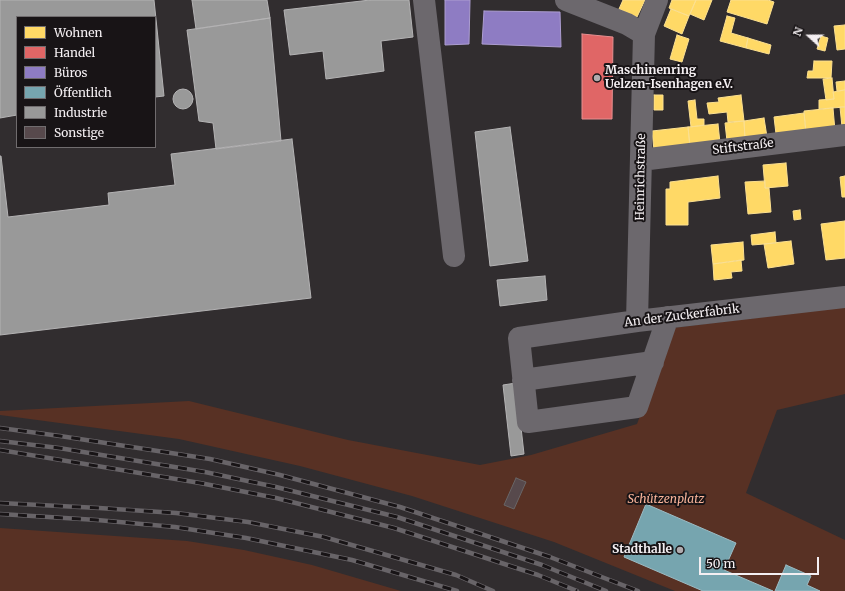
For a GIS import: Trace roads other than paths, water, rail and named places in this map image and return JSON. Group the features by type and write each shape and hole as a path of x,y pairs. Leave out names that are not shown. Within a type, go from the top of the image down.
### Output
{"street":[{"path":"424,0 454,256"},
{"path":"566,0 627,24 644,34"},
{"name":"Heinrichstraße","path":"637,321 644,34 657,0"},
{"name":"Stiftstraße","path":"641,160 845,135"},
{"name":"An der Zuckerfabrik","path":"523,380 518,338 637,321 845,297"},
{"path":"653,362 523,380 528,422 637,407 653,362 668,318"}],"railway":[{"path":"0,428 210,459 280,475 400,507 550,557 638,591"},
{"path":"0,441 59,448 205,472 276,487 397,517 542,565 606,591"},
{"path":"0,450 200,483 276,498 394,528 538,575 577,591"},
{"path":"0,503 176,513 248,522 324,537 456,575 493,591"},
{"path":"0,514 97,520 175,527 246,538 352,560 457,591"}],"place":[{"name":"Maschinenring Uelzen-Isenhagen e.V.","path":"597,78"},
{"name":"Stadthalle","path":"680,550"}],"park label":[{"name":"Schützenplatz","path":"666,500"}]}
